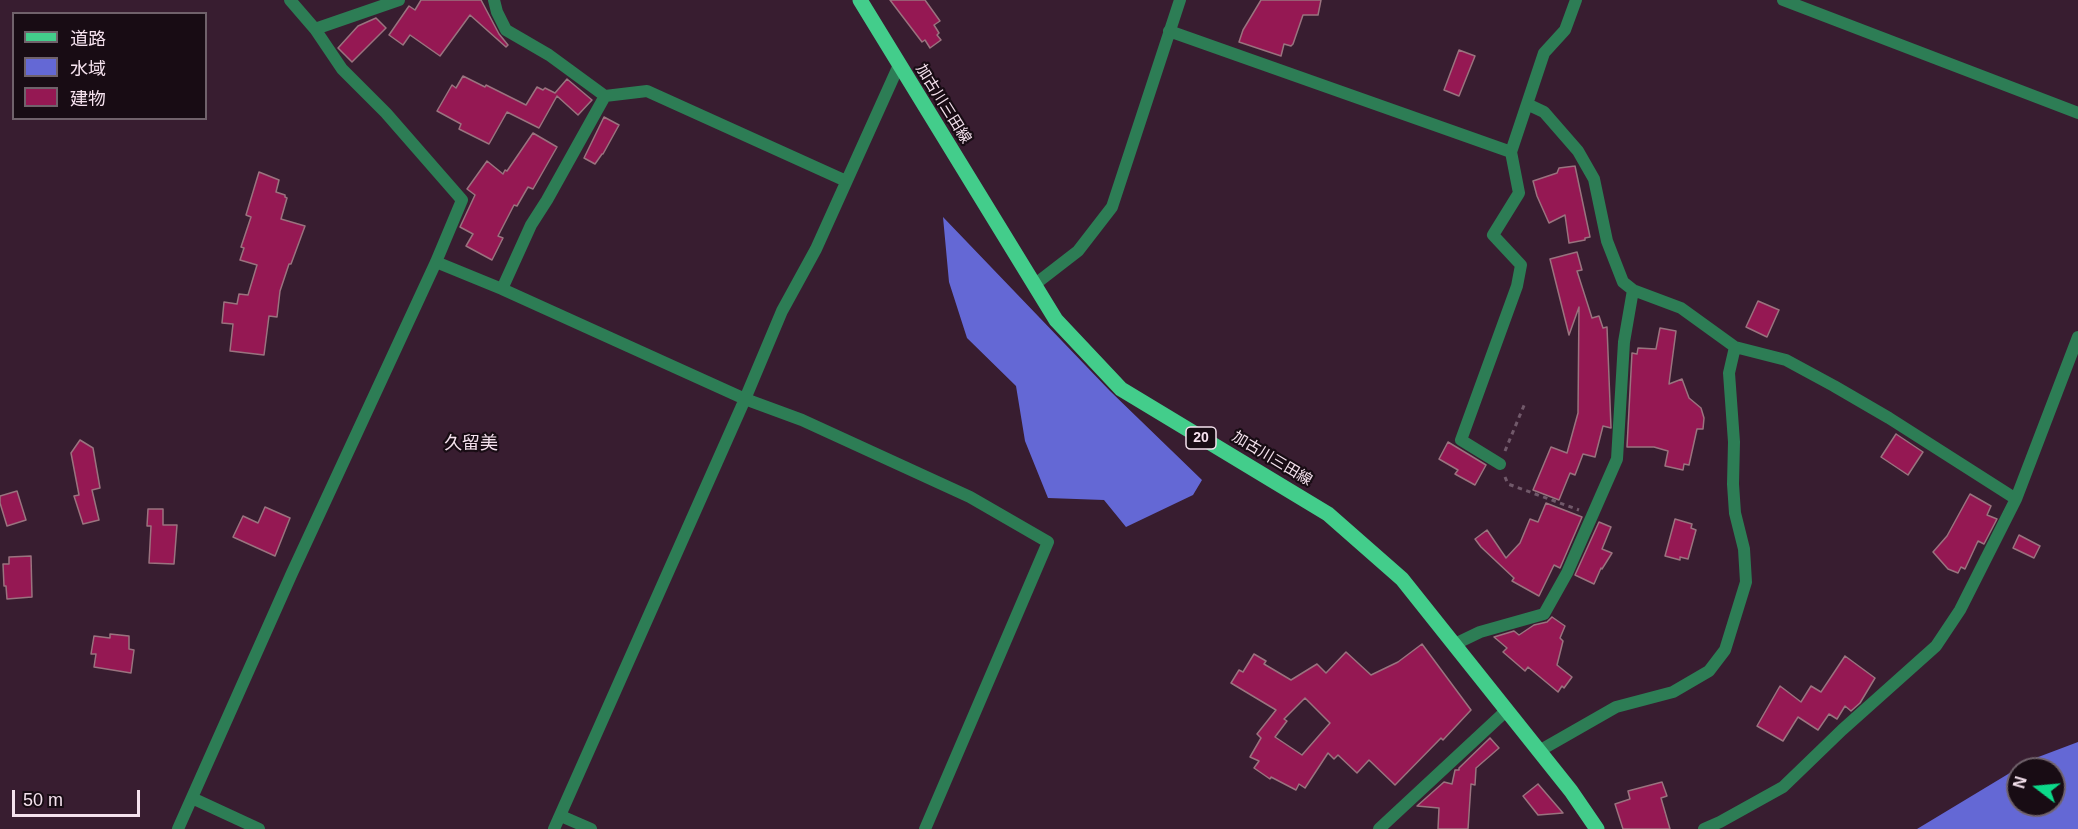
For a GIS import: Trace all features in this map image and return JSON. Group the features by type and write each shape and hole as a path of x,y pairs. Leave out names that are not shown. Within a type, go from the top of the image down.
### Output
{"main road":[{"name":"加古川三田線","path":"860,0 1056,320 1121,389 1328,514 1402,579 1508,710 1571,791 1597,829"}],"street":[{"path":"178,829 291,573 436,262 462,200 386,113 342,69 315,29 290,0"},
{"path":"315,29 399,0"},
{"path":"494,0 506,30 549,55 605,96 647,91 846,181"},
{"path":"1034,285 1078,251 1112,207 1180,0"},
{"path":"1500,464 1461,441 1517,286 1521,265 1493,235 1519,193 1511,152 1544,53 1565,30 1576,0"},
{"path":"1783,0 2078,112"},
{"path":"1169,31 1511,152"},
{"path":"554,829 782,312 816,249 898,65"},
{"path":"502,289 531,225 605,96"},
{"path":"1527,104 1544,112 1578,151 1594,178 1607,241 1623,282 1633,291 1681,308 1736,347 1786,360 1834,386 1889,418 2016,499"},
{"path":"436,262 502,289 745,399 802,420 970,497 1048,542 925,829"},
{"path":"1455,644 1480,632 1544,614 1567,573 1617,459 1624,342 1633,291"},
{"path":"1704,829 1783,787 1842,730 1936,646 1960,610 2016,499 2078,337"},
{"path":"1539,751 1616,707 1673,692 1709,671 1725,650 1746,582 1744,549 1735,513 1733,484 1734,442 1729,373 1736,347"},
{"path":"1378,829 1508,710"},
{"path":"192,798 259,829"},
{"path":"561,816 591,829"}],"path":[{"path":"1525,403 1500,464 1508,484 1592,514"}],"water":[{"path":"943,217 1110,391 1202,480 1193,495 1126,527 1104,500 1048,498 1025,441 1016,386 967,338 949,282"},
{"path":"2078,742 2078,829 1917,829 2006,775 2006,817 2066,817 2066,757 2038,757"}],"building":[{"path":"421,0 481,0 499,34 508,45 506,47 470,15 440,56 410,35 403,45 389,35 409,6 415,10"},
{"path":"890,0 925,0 940,21 934,25 941,40 930,48 925,40 922,42"},
{"path":"1261,0 1321,0 1318,15 1303,15 1293,44 1291,46 1284,44 1281,56 1239,42 1243,30"},
{"path":"376,18 386,28 352,62 338,48 358,26"},
{"path":"1459,50 1475,56 1459,96 1444,90"},
{"path":"463,76 526,105 537,87 555,93 567,79 592,100 578,115 557,96 539,128 507,112 489,144 459,129 461,124 437,111 452,85 456,88"},
{"path":"604,117 619,125 595,164 584,158"},
{"path":"533,133 557,147 533,189 528,187 517,206 514,205 498,236 503,238 492,260 466,246 473,234 460,227 475,195 467,189 487,161 503,174 505,170 507,171"},
{"path":"1575,166 1590,237 1569,243 1565,215 1549,223 1533,181 1557,173 1559,168"},
{"path":"259,172 279,180 276,192 287,198 281,219 305,226 280,291 277,317 269,316 264,355 230,351 233,324 222,323 224,302 237,304 239,294 248,295 257,265 240,260 244,248 241,247 251,217 246,215"},
{"path":"1577,252 1582,270 1577,271 1592,318 1599,316 1603,328 1607,327 1611,428 1603,426 1595,457 1583,454 1575,475 1570,473 1559,500 1533,490 1551,447 1567,453 1578,413 1579,307 1569,335 1550,259"},
{"path":"1758,301 1779,310 1767,337 1746,327"},
{"path":"1660,328 1676,331 1669,384 1682,379 1689,398 1701,408 1704,418 1703,429 1697,429 1689,465 1684,464 1683,470 1665,466 1668,451 1654,447 1627,447 1632,353 1637,354 1638,348 1656,349"},
{"path":"1896,434 1923,452 1908,475 1881,457"},
{"path":"80,440 93,448 100,488 92,490 99,520 83,524 74,496 79,495 71,453"},
{"path":"1448,442 1486,465 1475,485 1455,474 1458,470 1439,459"},
{"path":"17,491 26,520 7,526 0,496"},
{"path":"1970,494 1991,506 1987,515 1997,519 1984,544 1978,541 1965,569 1961,567 1958,573 1948,569 1933,552 1947,536"},
{"path":"1546,503 1582,517 1560,568 1554,565 1539,596 1512,581 1514,578 1475,539 1487,530 1506,558 1520,543 1530,519 1538,522"},
{"path":"265,507 290,518 275,556 233,537 243,516 258,523"},
{"path":"148,509 163,509 163,525 177,525 174,564 149,563 151,526 147,526"},
{"path":"1675,519 1692,524 1691,528 1696,530 1688,559 1680,557 1680,560 1665,556"},
{"path":"1599,522 1611,527 1602,549 1612,553 1601,568 1594,584 1575,575"},
{"path":"2019,535 2040,546 2034,558 2013,548"},
{"path":"31,556 32,597 7,599 3,564 9,564 9,557"},
{"path":"1552,617 1565,626 1560,638 1563,641 1557,665 1572,677 1558,692 1528,667 1525,671 1503,652 1507,648 1494,637 1514,631 1519,635 1534,625 1547,622"},
{"path":"110,634 129,636 129,649 134,650 131,673 94,667 96,654 91,654 94,636 110,638"},
{"path":"1422,644 1471,710 1395,785 1369,760 1357,773 1338,755 1334,759 1328,753 1305,788 1299,784 1296,790 1271,777 1270,779 1254,768 1259,761 1250,757 1261,738 1257,734 1276,710 1231,683 1239,670 1243,672 1254,654 1266,661 1264,664 1291,680 1317,664 1326,673 1346,652 1371,675 1398,662","holes":["1305,698 1330,723 1302,755 1275,737 1287,721 1284,719"]},
{"path":"1845,656 1875,678 1860,703 1851,711 1845,706 1837,719 1829,714 1818,730 1798,717 1783,741 1757,726 1780,686 1801,702 1811,686 1821,692"},
{"path":"1490,738 1499,748 1476,768 1475,785 1471,784 1468,829 1438,829 1439,808 1417,806 1444,782 1452,784 1455,770 1459,770"},
{"path":"1662,782 1667,796 1661,798 1670,829 1623,829 1615,804 1630,799 1628,791"},
{"path":"1538,784 1563,813 1538,815 1523,796"}],"district":[{"name":"久留美","path":"471,444"}]}
